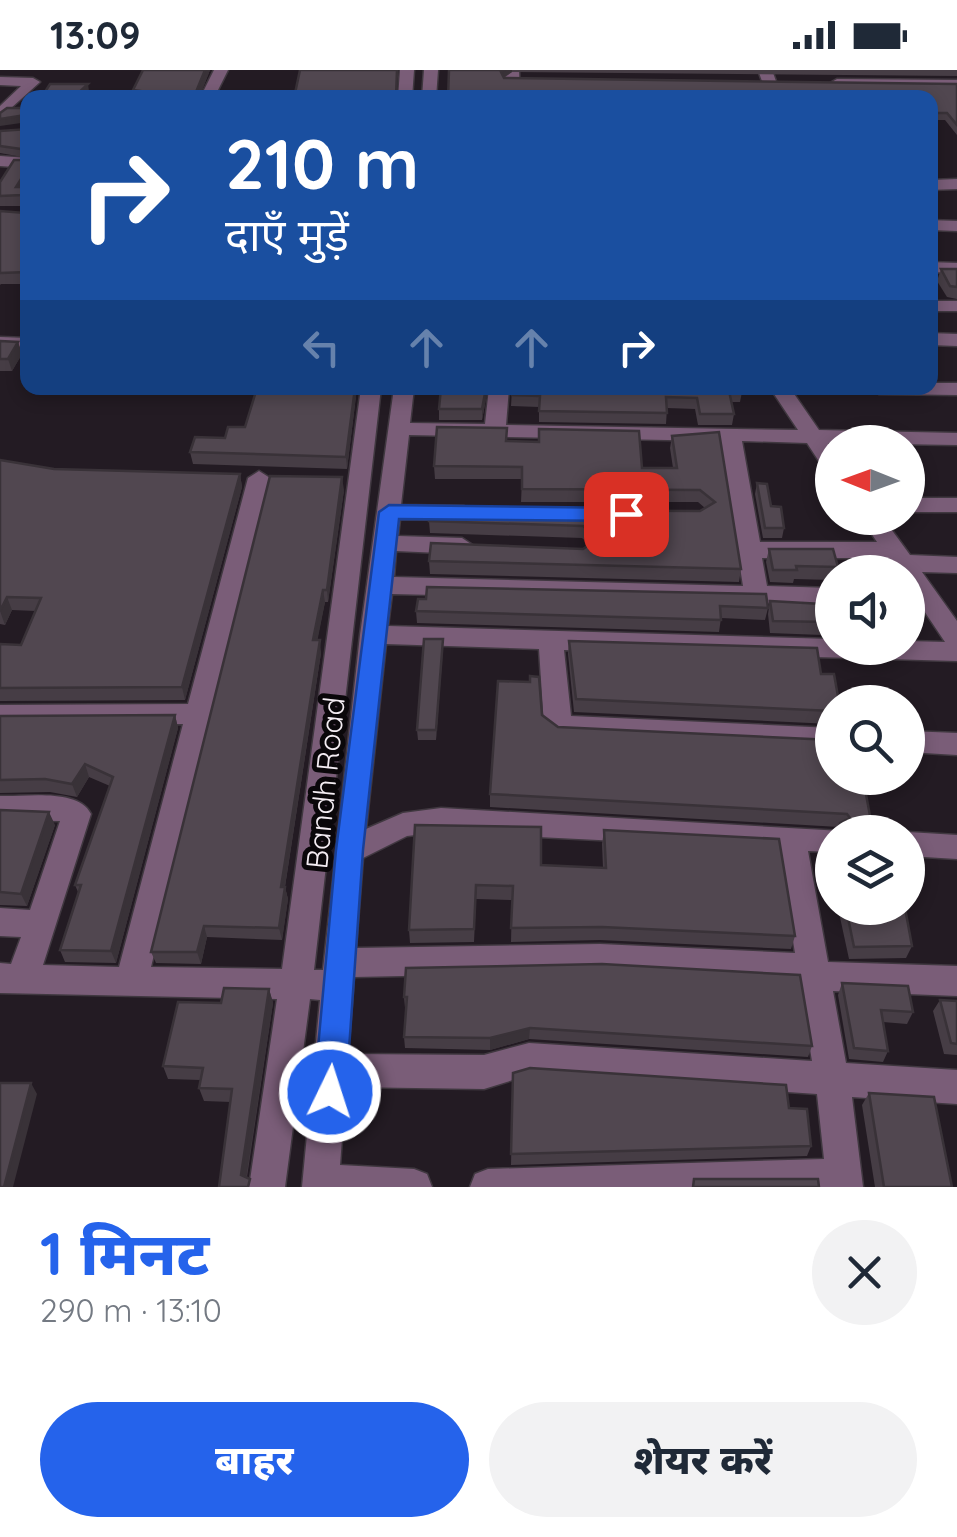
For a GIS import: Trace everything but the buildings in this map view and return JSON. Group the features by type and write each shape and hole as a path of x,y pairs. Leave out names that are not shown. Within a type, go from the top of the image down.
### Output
{"street":[{"path":"6,70 0,79 32,82 23,90"},
{"path":"512,75 531,80"},
{"path":"751,82 767,76 788,82"},
{"path":"826,83 957,84"},
{"path":"267,1187 296,984 351,479 369,395"},
{"name":"Bandh Road","path":"320,1185 350,850 403,395"},
{"path":"496,430 498,395"},
{"path":"785,395 815,440"},
{"path":"400,428 957,439"},
{"path":"730,436 757,596"},
{"path":"130,982 202,714 258,478"},
{"path":"351,479 394,480"},
{"path":"925,505 957,504"},
{"path":"389,512 481,514"},
{"path":"385,543 484,546"},
{"path":"749,550 857,555"},
{"path":"925,561 957,565"},
{"path":"380,585 815,596"},
{"path":"925,596 957,598"},
{"path":"925,605 957,640"},
{"path":"374,635 957,652"},
{"path":"551,640 558,726 815,738"},
{"path":"0,716 202,714"},
{"path":"925,743 957,744"},
{"path":"0,808 72,810 77,814 41,924 12,978 296,984 338,974 600,958 957,981"},
{"path":"350,850 403,826 441,820 815,839"},
{"path":"488,1187 844,1182 832,1079 791,838"},
{"path":"925,845 957,847"},
{"path":"0,922 41,924"},
{"path":"332,1070 484,1072 529,1059 957,1087"},
{"path":"320,1185 414,1187"}],"route":[{"path":"330,1092 350,850 389,512 626,514"}]}
